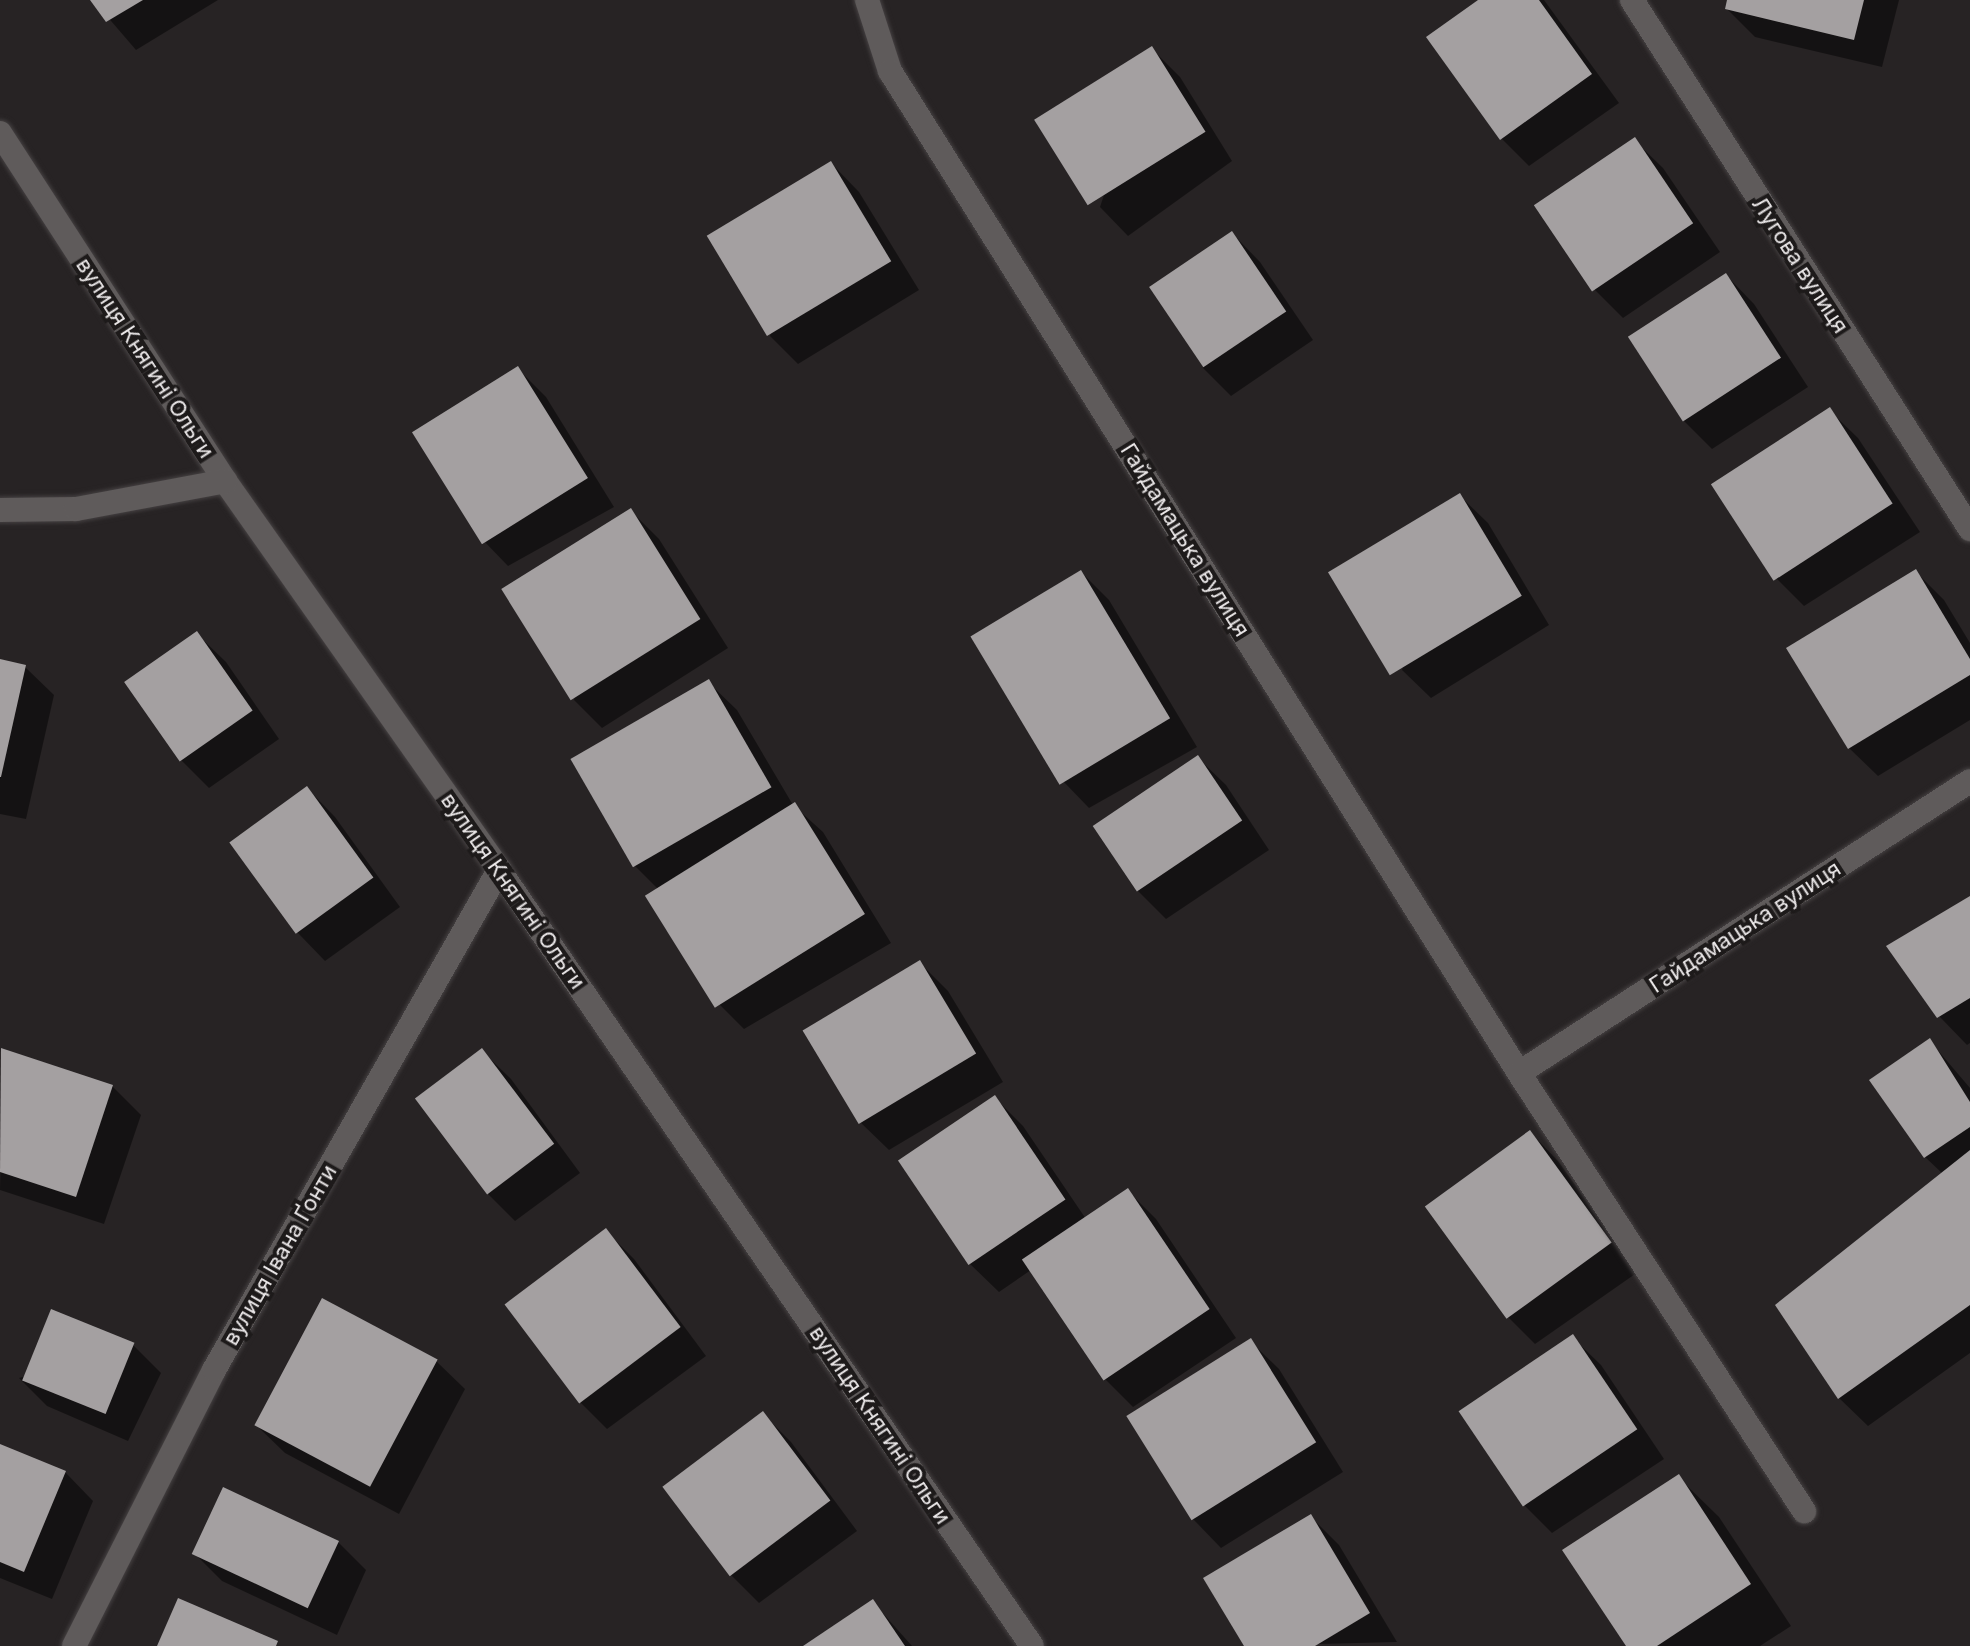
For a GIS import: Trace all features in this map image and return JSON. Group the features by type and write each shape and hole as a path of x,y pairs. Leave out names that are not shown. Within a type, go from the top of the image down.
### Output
{"street":[{"name":"Гайдамацька вулиця","path":"867,0 890,71 1519,1073 1804,1511"},
{"name":"Лугова вулиця","path":"1632,0 1970,529"},
{"name":"вулиця Княгині Ольги","path":"0,133 225,481 499,870 1032,1646"},
{"path":"0,510 76,509 225,481"},
{"name":"Гайдамацька вулиця","path":"1519,1073 1970,781"},
{"name":"вулиця Івана Ґонти","path":"74,1646 214,1370 499,870"}],"building":[{"path":"90,0 143,0 106,22"},
{"path":"1478,0 1539,0 1592,74 1500,140 1426,37"},
{"path":"1727,0 1864,0 1854,40 1725,9"},
{"path":"1152,46 1206,132 1088,205 1034,120"},
{"path":"1635,137 1693,223 1592,291 1534,205"},
{"path":"831,161 891,261 767,336 707,236"},
{"path":"1232,231 1286,311 1203,367 1149,287"},
{"path":"1726,273 1781,358 1683,421 1628,337"},
{"path":"518,366 588,478 482,544 412,432"},
{"path":"1830,407 1893,503 1774,581 1711,484"},
{"path":"1460,493 1522,596 1390,675 1328,572"},
{"path":"631,508 700,619 571,700 501,589"},
{"path":"1916,569 1970,659 1970,675 1848,749 1786,648"},
{"path":"1081,570 1170,718 1060,785 970,636"},
{"path":"197,631 253,710 180,762 124,682"},
{"path":"0,659 26,665 1,777 0,777"},
{"path":"709,679 772,787 633,867 570,759"},
{"path":"1198,755 1242,820 1137,892 1093,826"},
{"path":"307,786 373,877 296,934 229,842"},
{"path":"795,802 865,914 715,1008 645,896"},
{"path":"1970,896 1970,998 1937,1018 1886,946"},
{"path":"920,960 976,1053 859,1124 803,1031"},
{"path":"1930,1038 1970,1102 1970,1127 1924,1158 1869,1080"},
{"path":"1,1048 113,1085 76,1197 0,1172"},
{"path":"482,1048 554,1144 487,1194 415,1099"},
{"path":"995,1095 1065,1199 968,1265 898,1160"},
{"path":"1530,1130 1612,1242 1507,1319 1425,1206"},
{"path":"1970,1150 1970,1305 1838,1399 1775,1305"},
{"path":"1128,1188 1210,1309 1104,1381 1022,1260"},
{"path":"606,1228 681,1327 579,1403 505,1304"},
{"path":"322,1298 438,1360 370,1487 254,1425"},
{"path":"51,1309 134,1343 106,1414 22,1380"},
{"path":"1573,1334 1637,1429 1523,1507 1459,1411"},
{"path":"1251,1338 1316,1442 1192,1520 1126,1416"},
{"path":"763,1411 830,1500 730,1576 662,1487"},
{"path":"0,1444 66,1471 24,1572 0,1562"},
{"path":"1679,1474 1751,1584 1657,1646 1626,1646 1562,1550"},
{"path":"223,1487 339,1541 308,1608 192,1554"},
{"path":"1311,1514 1370,1613 1315,1646 1244,1646 1203,1578"},
{"path":"178,1598 278,1641 276,1646 157,1646"},
{"path":"873,1599 905,1646 803,1646"}]}
